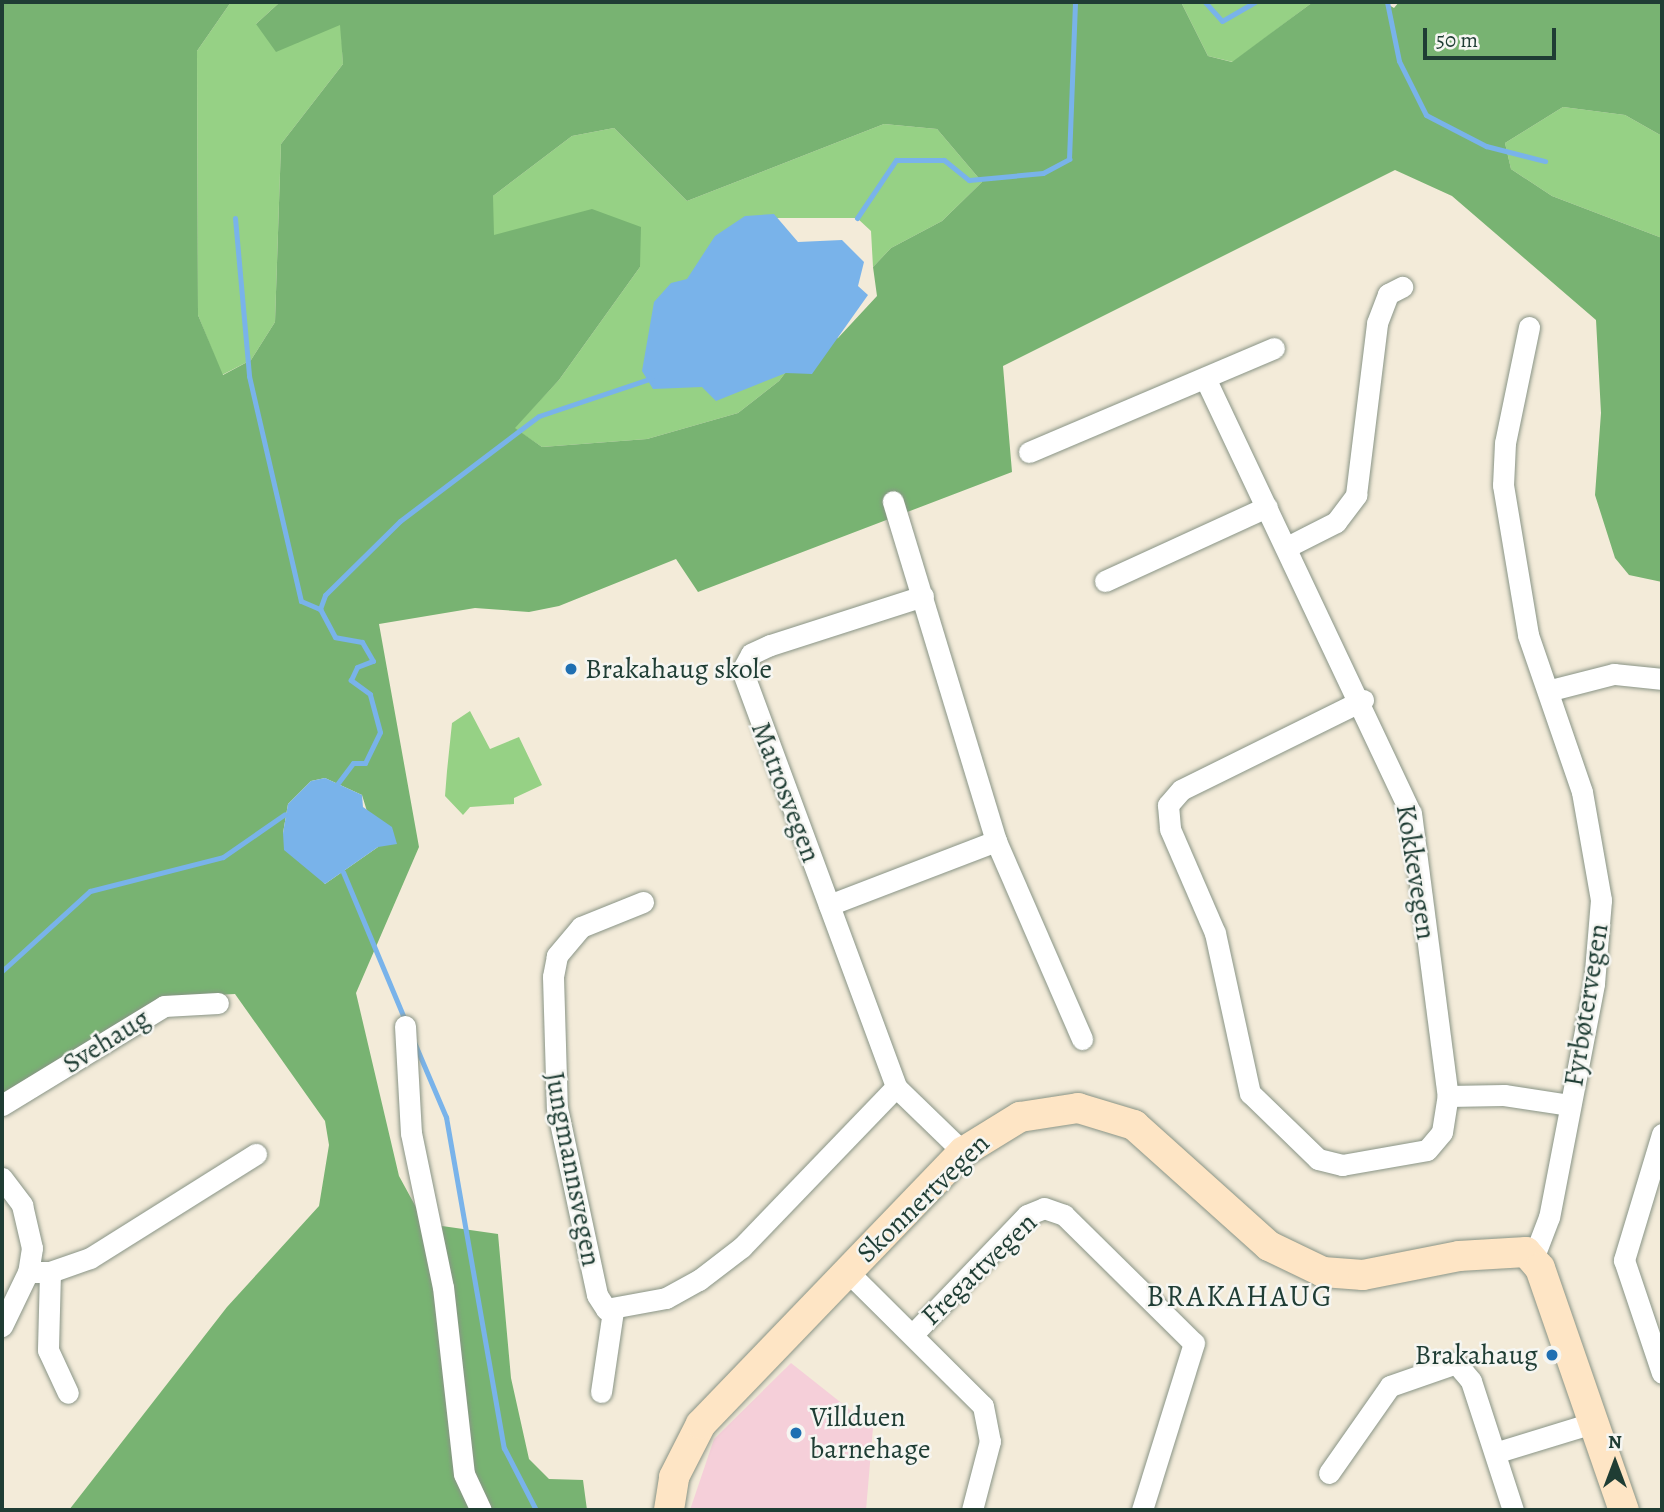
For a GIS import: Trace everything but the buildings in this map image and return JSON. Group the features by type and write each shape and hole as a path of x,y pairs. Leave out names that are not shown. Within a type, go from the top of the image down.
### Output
{"street":[{"path":"1287,547 1336,522 1356,495 1377,323 1388,294 1402,287"},
{"name":"Fyrbøtervegen","path":"1530,327 1504,443 1503,485 1528,635 1551,690 1582,792 1601,900 1594,984 1549,1217 1533,1259"},
{"path":"1029,452 1275,348"},
{"name":"Kokkevegen","path":"1205,378 1363,700 1411,813 1448,1096 1442,1132 1427,1150 1342,1165 1318,1159 1257,1104 1240,1058 1212,921 1167,817 1181,790 1363,700"},
{"path":"893,501 996,841 1082,1039"},
{"path":"1105,581 1267,508"},
{"name":"Matrosvegen","path":"923,596 770,645 744,661 744,680 896,1087 963,1152"},
{"path":"1551,690 1614,674 1662,679"},
{"path":"828,905 996,841"},
{"name":"Jungmannsvegen","path":"613,1311 597,1295 557,1108 553,977 557,956 581,928 643,902"},
{"name":"Svehaug","path":"2,1105 164,1006 218,1003"},
{"path":"405,1026 407,1104 443,1287 464,1474 481,1510"},
{"path":"601,1392 613,1311 666,1298 742,1247 896,1087"},
{"path":"1448,1096 1504,1095 1570,1105"},
{"name":"Skonnertvegen","path":"669,1510 674,1476 701,1424 963,1152 1020,1116 1048,1109 1106,1113 1171,1153 1269,1247 1305,1266 1363,1275 1502,1250 1533,1259"},
{"path":"1662,1134 1624,1260 1662,1373"},
{"path":"28,1272 50,1272 90,1258 256,1154"},
{"path":"2,1178 30,1225 28,1272 2,1326"},
{"name":"Fregattvegen","path":"914,1333 1027,1215 1044,1208 1064,1215 1194,1343 1142,1510"},
{"path":"1533,1259 1624,1510"},
{"path":"50,1272 48,1350 68,1393"},
{"path":"848,1272 914,1333 983,1406 990,1441 972,1510"},
{"path":"1329,1473 1383,1392 1448,1364 1467,1373 1498,1452 1513,1510"},
{"path":"1498,1452 1592,1423"}],"shaded area":[{"name":"Villduen barnehage","path":"791,1363 873,1428 866,1510 690,1510 714,1439"}],"green space":[{"path":"2,2 231,2 197,51 198,315 223,375 251,360 275,322 281,144 343,64 340,25 276,52 256,24 280,2 1181,2 1208,56 1232,62 1313,2 1384,2 1394,8 1399,2 1662,2 1662,136 1625,115 1563,107 1505,143 1511,169 1552,196 1662,238 1662,582 1629,575 1615,558 1595,495 1601,413 1596,320 1452,196 1395,170 1003,366 1012,472 698,592 676,559 559,606 529,612 475,608 379,624 419,847 356,993 399,1176 417,1209 442,1226 498,1234 511,1378 529,1459 549,1479 583,1480 587,1510 69,1510 227,1307 319,1206 329,1145 325,1121 235,994 196,996 124,1032 2,1118","holes":["884,124 937,129 982,182 942,221 891,248 873,267 877,296 838,338 804,348 779,381 738,413 647,439 542,447 515,428 559,380 640,267 641,227 592,209 494,235 493,196 572,136 614,128 687,201","325,778 362,795 378,847 325,884 283,833 288,804 311,781"]},
{"path":"231,2 280,2 256,24 341,24 343,64 281,144 275,322 251,360 222,375 198,315 197,51"},
{"path":"1181,2 1313,2 1233,62 1208,56"},
{"path":"1563,107 1625,115 1662,136 1662,238 1552,196 1511,169 1505,143"},
{"path":"884,124 937,129 982,182 942,221 891,248 873,267 871,231 857,218 759,218 804,348 779,381 738,413 647,439 542,447 514,428 559,380 640,267 493,236 493,196 572,136 614,128 687,201"},
{"path":"470,711 490,749 519,737 542,785 514,798 514,804 470,807 463,815 445,796 452,723"}],"water":[{"path":"774,214 798,242 842,240 864,262 858,286 868,295 812,374 786,373 716,401 702,387 653,389 642,371 654,302 671,283 687,279 715,236 745,216"},
{"path":"325,778 362,795 363,807 392,827 397,844 378,847 325,884 284,850 283,833 288,804 311,781"}],"waterway":[{"path":"857,218 896,160 944,160 969,180 1043,173 1069,159 1075,2"},
{"path":"1205,2 1222,21 1255,2"},
{"path":"1387,2 1399,61 1426,115 1486,146 1545,161"},
{"path":"235,218 249,376 301,601 320,609"},
{"path":"338,783 353,763 365,763 380,732 370,694 351,680 357,667 373,661 362,642 335,637 320,609 325,595 400,521 539,416 652,378"},
{"path":"2,971 90,891 223,857 285,814"},
{"path":"343,872 405,1020"},
{"path":"414,1042 446,1117 504,1448 536,1510"}],"place":[{"name":"Brakahaug skole","path":"571,669"},
{"name":"Brakahaug","path":"1552,1355"},
{"name":"Villduen barnehage","path":"796,1433"}],"district":[{"name":"BRAKAHAUG","path":"1240,1296"}]}
